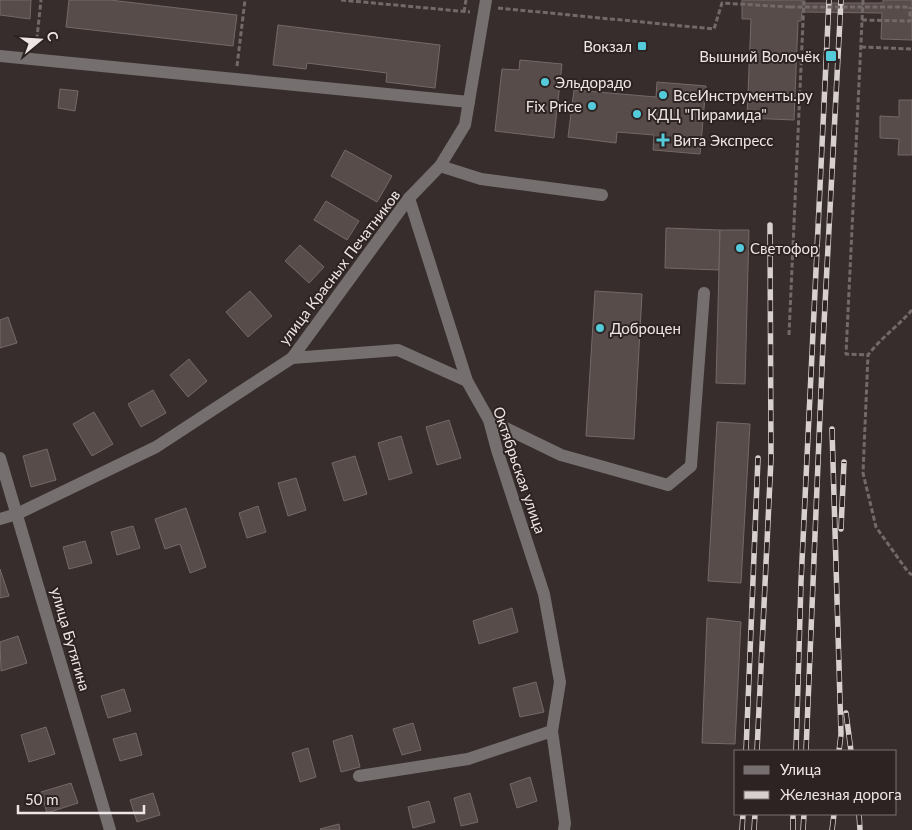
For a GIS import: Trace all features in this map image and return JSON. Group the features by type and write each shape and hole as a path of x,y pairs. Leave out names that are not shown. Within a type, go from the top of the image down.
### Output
{"street":[{"name":"улица Красных Печатников","path":"0,519 17,514 156,447 292,358 409,198 440,166 465,125 486,3"},
{"path":"0,56 469,102"},
{"path":"440,166 480,179 602,195"},
{"name":"Октябрьская улица","path":"409,198 467,381 489,420 544,594 560,682 552,731 565,823 564,830"},
{"path":"489,420 561,455 668,485 690,466 704,292"},
{"path":"292,358 398,350 467,381"},
{"name":"улица Бутягина","path":"0,458 110,830"},
{"path":"359,776 468,759 552,731"}],"path":[{"path":"34,59 41,0"},
{"path":"236,79 245,0"},
{"path":"341,0 464,12 469,12 486,3 714,29 722,3 778,7 910,7 910,21 862,20"},
{"path":"464,12 466,0"},
{"path":"788,335 804,0"},
{"path":"864,0 846,354 868,355"},
{"path":"861,47 912,49"},
{"path":"912,310 880,340 868,355 863,474 876,527 912,575"}],"building":[{"path":"0,0 31,0 30,19 0,15"},
{"path":"69,0 110,0 237,15 233,46 66,27"},
{"name":"Вышний Волочёк","path":"742,0 802,0 802,3 883,3 883,0 912,0 912,40 881,39 882,13 802,12 801,21 798,21 794,120 747,118 751,19 742,19"},
{"path":"278,25 440,45 435,88 386,82 387,73 307,63 306,69 273,65"},
{"path":"520,60 562,64 554,138 495,131 502,69 519,70"},
{"name":"КДЦ \"Пирамида\"","path":"657,82 706,86 700,154 653,150 654,135 617,132 616,143 568,137 574,90 656,97"},
{"path":"60,89 78,91 75,111 58,108"},
{"path":"899,100 912,100 912,155 898,155 899,139 880,138 880,116 899,117"},
{"path":"345,150 392,176 377,202 331,176"},
{"path":"326,201 359,221 347,240 314,220"},
{"path":"666,228 720,230 719,270 665,268"},
{"path":"720,230 749,230 745,384 716,383"},
{"path":"300,245 324,267 309,283 285,261"},
{"path":"250,291 272,316 248,337 226,312"},
{"path":"595,291 642,294 634,439 586,436"},
{"path":"8,317 17,343 0,348 0,320"},
{"path":"189,359 207,381 188,397 170,375"},
{"path":"153,390 166,413 141,427 128,404"},
{"path":"94,412 113,444 92,456 73,424"},
{"path":"449,420 461,458 437,465 426,427"},
{"path":"717,422 750,424 741,583 708,581"},
{"path":"401,436 412,473 389,480 378,443"},
{"path":"47,449 56,480 31,487 23,456"},
{"path":"355,456 367,494 344,501 332,463"},
{"path":"296,478 306,510 288,516 278,483"},
{"path":"258,506 266,532 247,538 239,513"},
{"path":"186,508 206,567 190,573 180,544 165,549 155,519"},
{"path":"133,526 140,548 117,555 111,532"},
{"path":"85,541 92,563 69,569 63,547"},
{"path":"0,569 9,596 0,598"},
{"path":"512,608 518,632 479,644 473,621"},
{"path":"707,618 741,622 735,744 702,743"},
{"path":"18,636 27,663 1,671 0,642"},
{"path":"536,682 544,712 520,717 513,688"},
{"path":"124,689 131,711 108,718 101,696"},
{"path":"413,723 421,750 402,755 393,729"},
{"path":"46,727 55,754 29,762 21,735"},
{"path":"136,733 142,755 120,761 113,739"},
{"path":"352,735 360,767 341,772 333,741"},
{"path":"308,748 316,777 300,782 292,753"},
{"path":"530,777 537,801 517,808 510,784"},
{"path":"71,783 78,803 47,813 41,792"},
{"path":"153,793 160,815 137,822 130,800"},
{"path":"470,793 478,822 461,826 454,798"},
{"path":"429,801 435,822 413,828 408,807"},
{"path":"339,824 340,830 320,829"}],"railway":[{"path":"796,750 801,582 829,0"},
{"path":"806,750 823,343 841,0"},
{"path":"757,750 771,459 770,225"},
{"path":"832,429 841,734 839,750"},
{"path":"746,750 758,458"},
{"path":"841,529 844,462"},
{"path":"846,713 851,750"},
{"path":"742,830 743,815"},
{"path":"754,830 755,815"},
{"path":"793,815 793,830"},
{"path":"803,830 804,815"},
{"path":"832,830 834,815"},
{"path":"859,815 860,830"}],"place":[{"name":"Вокзал","path":"642,46"},
{"name":"Вышний Волочёк","path":"831,56"},
{"name":"Эльдорадо","path":"545,82"},
{"name":"ВсеИнструменты.ру","path":"663,95"},
{"name":"Fix Price","path":"592,106"},
{"name":"КДЦ \"Пирамида\"","path":"637,114"},
{"name":"Вита Экспресс","path":"663,140"},
{"name":"Светофор","path":"740,248"},
{"name":"Доброцен","path":"600,328"}]}
